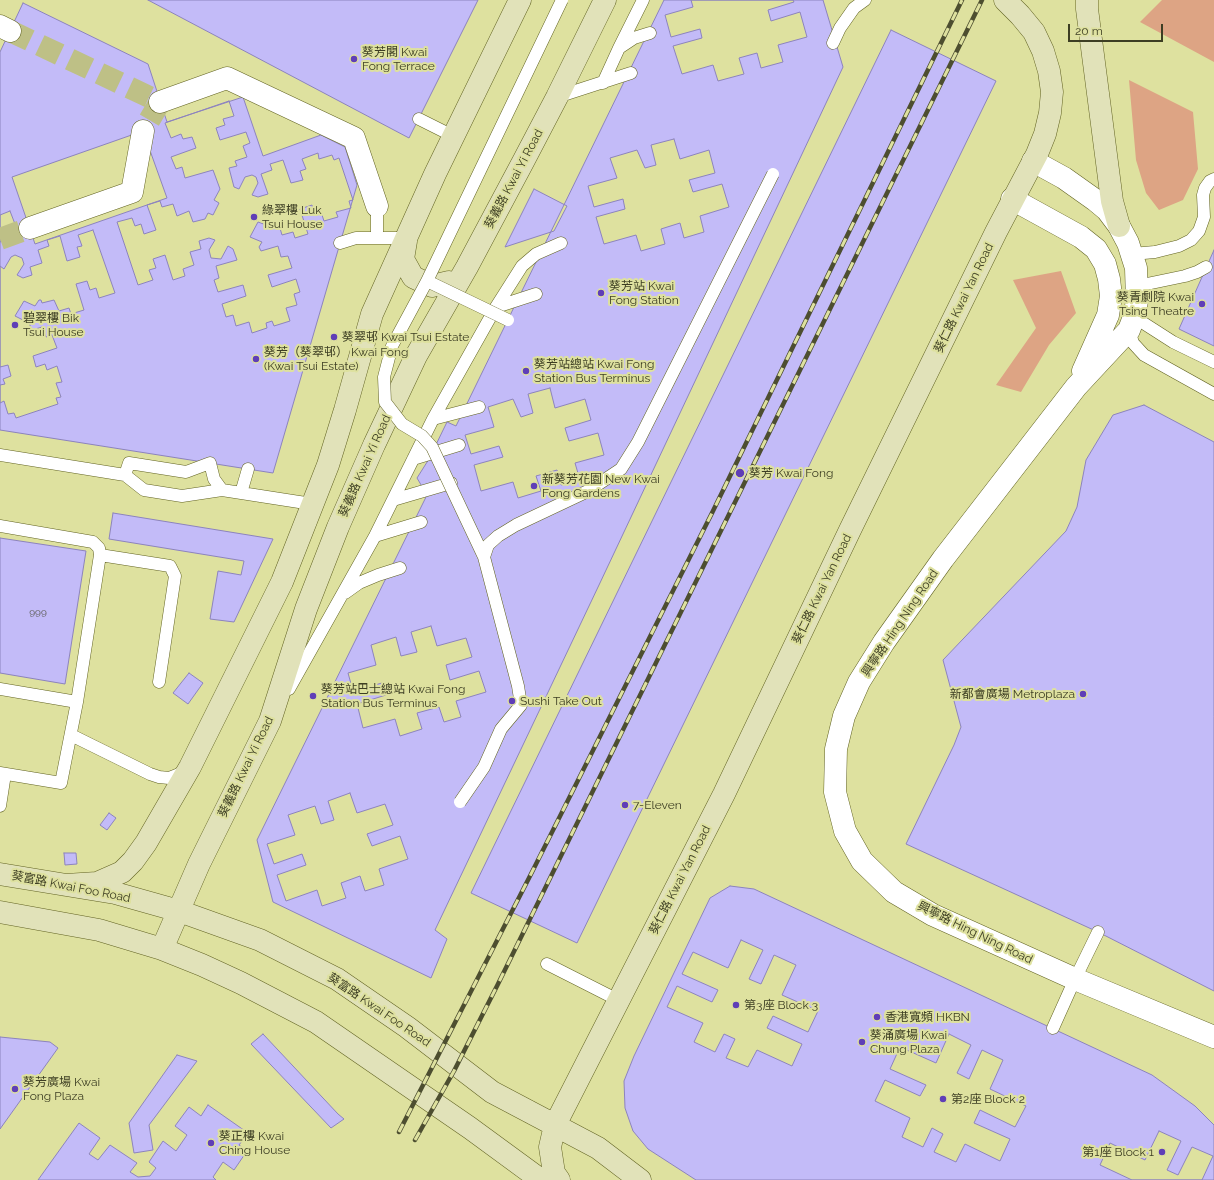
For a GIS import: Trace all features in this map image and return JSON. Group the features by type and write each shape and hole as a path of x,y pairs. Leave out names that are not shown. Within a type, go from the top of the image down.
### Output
{"street":[{"path":"66,885 97,883 122,872 133,861 146,843 190,767 282,582 330,458 372,314 453,136 520,0"},
{"name":"葵義路 Kwai Yi Road","path":"162,949 199,864 270,721 306,609 338,527 374,445 416,356 467,267 557,97 605,0"},
{"name":"葵仁路 Kwai Yan Road","path":"559,1180 554,1173 550,1147 555,1125 724,794 850,530 1045,134 1050,114 1052,92 1049,71 1043,51 1034,32 1005,0"},
{"path":"1087,0 1112,201 1119,226"},
{"path":"160,102 227,78 354,138 377,206"},
{"path":"30,228 132,192 143,131"},
{"path":"1033,161 1064,178 1095,200 1107,210 1119,226 1128,243 1136,268 1137,301 1131,324"},
{"name":"興寧路 Hing Ning Road","path":"1012,199 1081,237 1096,248 1106,264 1111,296 1108,314 1076,387"},
{"path":"406,238 403,259 413,277 432,286 452,282 467,267"},
{"name":"興寧路 Hing Ning Road","path":"1131,324 1076,387 943,559 884,642 859,682 844,716 836,749 835,792 845,831 862,861 894,892 933,915 1075,980 1214,1037"},
{"name":"葵富路 Kwai Foo Road","path":"0,874 115,893 179,911 260,940 337,979 407,1027 492,1092 598,1148 640,1180"},
{"path":"0,912 99,930 162,949 241,983 316,1022 470,1128 541,1180"},
{"name":"興寧路 Hing Ning Road","path":"1168,1017 1214,1053"}],"lane":[{"path":"460,802 484,767 501,729 521,705 518,686 484,557 432,447 422,436 402,424 386,402 384,377 392,346 427,281 562,0"},
{"path":"603,83 641,4 652,0"},
{"path":"833,43 840,28 854,8 865,0"},
{"path":"619,48 634,38 650,33"},
{"path":"557,97 631,73"},
{"path":"419,119 453,136"},
{"path":"484,557 488,545 498,536 516,525 588,491 621,468 638,442 773,174"},
{"path":"1132,254 1155,252 1179,246 1191,240 1199,231 1204,217 1203,195 1205,188 1210,181 1214,179"},
{"path":"377,206 377,238"},
{"path":"340,243 356,238 406,238"},
{"path":"270,721 375,536 433,419 496,307 522,266 536,254 561,243"},
{"path":"1137,286 1185,276 1206,267"},
{"path":"427,281 508,320"},
{"path":"496,307 536,294"},
{"path":"1214,362 1131,324 1133,343 1144,355 1214,394"},
{"path":"433,419 479,407"},
{"path":"413,459 459,445"},
{"path":"0,455 126,475 144,490 182,496 222,490 312,504"},
{"path":"126,475 129,463 186,472 210,463 214,479 222,490"},
{"path":"241,493 248,469"},
{"path":"393,500 451,483"},
{"path":"375,536 421,522"},
{"path":"0,526 93,542 99,548 100,555 77,702 61,783 3,774 0,806"},
{"path":"100,555 170,566 175,576 159,682"},
{"path":"342,596 359,583 400,568"},
{"path":"0,689 77,702"},
{"path":"71,735 150,774 160,777 168,778 179,774 190,767"},
{"path":"1054,1028 1098,932"},
{"path":"547,964 618,1000"}],"shaded area":[{"path":"1162,0 1214,0 1214,62 1140,22"},
{"path":"1129,80 1193,112 1198,169 1183,200 1159,210 1146,193 1136,160"},
{"path":"1061,271 1076,313 1049,345 1021,392 996,385 1036,328 1013,280"}],"building":[{"name":"葵芳閣 Kwai Fong Terrace","path":"148,0 478,0 409,138"},
{"name":"新葵芳花園 New Kwai Fong Gardens","path":"664,0 823,0 843,67 435,930 447,939 431,978 273,902 257,840 427,495 417,478 429,459 447,422 456,426"},
{"path":"691,0 793,0 794,2 768,10 771,21 800,12 807,37 778,45 783,62 761,68 757,53 739,58 744,74 718,81 713,65 682,74 673,46 702,38 700,29 671,37 665,15 693,7"},
{"path":"23,3 148,64 167,122 243,97 263,156 321,135 345,147 357,185 273,473 0,430 0,52","holes":["143,131 167,198 35,244 12,177"]},
{"name":"葵芳 Kwai Fong","path":"891,30 996,81 577,943 471,893"},
{"name":"綠翠樓 Luk Tsui House","path":"229,101 234,116 223,119 225,125 216,128 220,140 246,132 250,143 243,146 247,157 235,161 237,166 229,168 234,187 239,189 245,177 252,175 256,177 258,183 252,195 258,197 268,194 261,174 272,170 270,164 283,160 291,183 303,180 300,171 306,169 302,159 318,153 319,159 332,155 334,160 339,158 353,200 349,201 351,208 336,212 338,217 324,221 321,212 314,214 312,205 300,209 308,234 295,238 293,232 282,235 279,225 272,227 258,222 250,237 262,242 259,247 261,251 278,246 281,257 288,256 292,268 268,275 272,287 296,279 300,292 294,294 297,305 286,308 290,321 274,326 272,321 266,323 267,328 252,333 249,322 236,326 233,315 226,317 222,304 246,296 243,285 218,292 214,280 219,278 216,266 237,260 233,249 228,246 221,259 211,258 209,250 215,240 209,238 199,241 201,249 190,252 194,265 183,269 185,276 173,280 165,255 153,259 156,268 149,270 153,280 138,285 117,222 132,218 135,226 141,224 144,234 156,230 147,205 160,201 162,207 173,204 177,216 189,211 193,222 205,219 208,213 213,215 219,203 214,200 220,189 213,170 185,178 182,167 176,169 171,157 196,148 192,137 183,139 181,134 171,138 165,123"},
{"path":"674,139 680,159 709,150 715,173 689,180 693,192 722,184 729,207 700,216 704,232 684,238 680,223 661,229 665,244 641,251 636,235 604,244 596,217 625,209 623,199 594,207 588,186 617,178 610,158 637,150 645,168 656,165 651,145"},
{"path":"534,189 567,206 554,231 505,247"},
{"path":"10,211 15,224 9,227 12,238 0,242 0,215"},
{"name":"碧翠樓 Bik Tsui House","path":"93,230 115,293 99,298 96,288 90,290 87,281 76,284 84,310 71,314 69,308 59,311 54,300 42,303 41,300 39,300 35,306 24,301 15,316 29,323 32,330 42,327 46,337 52,335 57,348 33,356 36,367 45,364 47,370 57,366 62,382 56,383 61,397 56,398 58,404 16,418 14,413 8,414 4,401 0,403 0,385 5,384 3,379 11,376 8,365 0,367 0,266 4,269 11,257 15,255 22,258 24,264 17,275 23,278 32,275 30,267 42,263 38,250 49,246 47,240 60,236 67,261 80,257 77,247 82,246 78,235"},
{"name":"葵青劇院 Kwai Tsing Theatre","path":"1214,250 1214,346 1179,329"},
{"path":"550,388 555,408 585,399 591,420 565,428 569,441 598,433 604,455 575,463 580,480 561,485 557,470 536,476 541,491 518,498 513,482 481,491 474,465 503,457 499,446 471,454 465,435 494,427 488,407 513,399 521,417 533,413 528,394"},
{"name":"新都會廣場 Metroplaza","path":"1144,405 1214,442 1214,991 1098,932 906,844 954,745 961,727 943,660 1066,531 1077,507 1086,460 1113,415"},
{"path":"113,513 273,539 234,622 210,619 218,571 241,575 244,561 109,539"},
{"path":"0,538 86,551 65,684 0,673"},
{"path":"431,626 437,646 466,638 472,657 446,665 450,680 479,671 486,692 456,701 461,717 444,722 439,707 417,713 422,729 400,736 395,719 363,728 357,704 386,695 382,683 353,691 348,673 376,665 371,645 396,637 401,656 417,652 411,632"},
{"path":"189,673 203,683 188,704 173,693"},
{"path":"350,793 357,813 385,804 393,825 367,834 372,846 400,836 408,859 379,869 384,885 365,891 360,876 341,883 346,898 322,906 317,890 286,901 277,875 306,865 302,854 274,864 267,844 295,835 288,815 315,806 321,824 334,820 328,801"},
{"path":"109,813 116,818 107,830 100,825"},
{"path":"64,853 76,853 77,864 65,865"},
{"name":"葵涌廣場 Kwai Chung Plaza","path":"730,886 754,889 1152,1075 1195,1106 1214,1125 1214,1180 696,1180 648,1149 633,1131 625,1108 624,1081 634,1056 710,898"},
{"name":"第3座 Block 3","path":"741,940 763,950 749,979 761,984 774,955 796,965 782,995 818,1011 808,1032 773,1016 767,1028 802,1044 792,1066 757,1050 748,1067 726,1058 735,1039 724,1034 715,1052 694,1042 703,1023 667,1007 677,986 712,1002 718,990 682,974 693,952 728,968"},
{"path":"263,1034 344,1119 331,1128 251,1044"},
{"name":"第2座 Block 2","path":"949,1034 971,1045 957,1073 969,1079 982,1050 1003,1060 990,1089 1026,1106 1015,1127 980,1110 974,1123 1010,1139 1000,1161 965,1144 956,1162 934,1152 943,1134 932,1128 923,1147 902,1137 910,1118 875,1101 885,1080 920,1096 926,1085 890,1069 900,1047 936,1063"},
{"name":"葵芳廣場 Kwai Fong Plaza","path":"0,1037 50,1042 58,1048 0,1129"},
{"path":"177,1055 197,1061 149,1125 153,1150 134,1153 129,1123"},
{"name":"葵正樓 Kwai Ching House","path":"208,1105 248,1133 239,1145 247,1151 234,1170 223,1162 213,1177 216,1180 38,1180 79,1123 100,1138 89,1154 98,1160 110,1145 137,1163 130,1172 138,1177 150,1176 156,1168 149,1162 163,1141 176,1151 187,1135 175,1126 189,1107 201,1116"},
{"name":"第1座 Block 1","path":"1159,1131 1181,1141 1167,1170 1178,1175 1192,1147 1213,1156 1202,1180 1132,1180 1100,1165 1110,1143 1145,1160"}],"tunnel":[{"path":"10,31 160,102 143,131"},
{"path":"0,239 30,228"}],"railway":[{"path":"399,1132 529,878 712,513 962,0"},
{"path":"415,1140 454,1071 497,986 982,0"}],"place":[{"name":"葵芳閣 Kwai Fong Terrace","path":"354,59"},
{"name":"綠翠樓 Luk Tsui House","path":"254,217"},
{"name":"葵芳站 Kwai Fong Station","path":"601,293"},
{"name":"葵青劇院 Kwai Tsing Theatre","path":"1202,304"},
{"name":"碧翠樓 Bik Tsui House","path":"15,325"},
{"name":"葵翠邨 Kwai Tsui Estate","path":"334,337"},
{"name":"葵芳（葵翠邨） Kwai Fong (Kwai Tsui Estate)","path":"256,359"},
{"name":"葵芳站總站 Kwai Fong Station Bus Terminus","path":"526,371"},
{"name":"葵芳 Kwai Fong","path":"740,473"},
{"name":"新葵芳花園 New Kwai Fong Gardens","path":"534,486"},
{"name":"新都會廣場 Metroplaza","path":"1083,694"},
{"name":"葵芳站巴士總站 Kwai Fong Station Bus Terminus","path":"313,696"},
{"name":"Sushi Take Out","path":"512,701"},
{"name":"7-Eleven","path":"625,805"},
{"name":"第3座 Block 3","path":"736,1005"},
{"name":"香港寬頻 HKBN","path":"877,1017"},
{"name":"葵涌廣場 Kwai Chung Plaza","path":"862,1042"},
{"name":"葵芳廣場 Kwai Fong Plaza","path":"15,1089"},
{"name":"第2座 Block 2","path":"943,1099"},
{"name":"葵正樓 Kwai Ching House","path":"211,1143"},
{"name":"第1座 Block 1","path":"1162,1152"}]}
